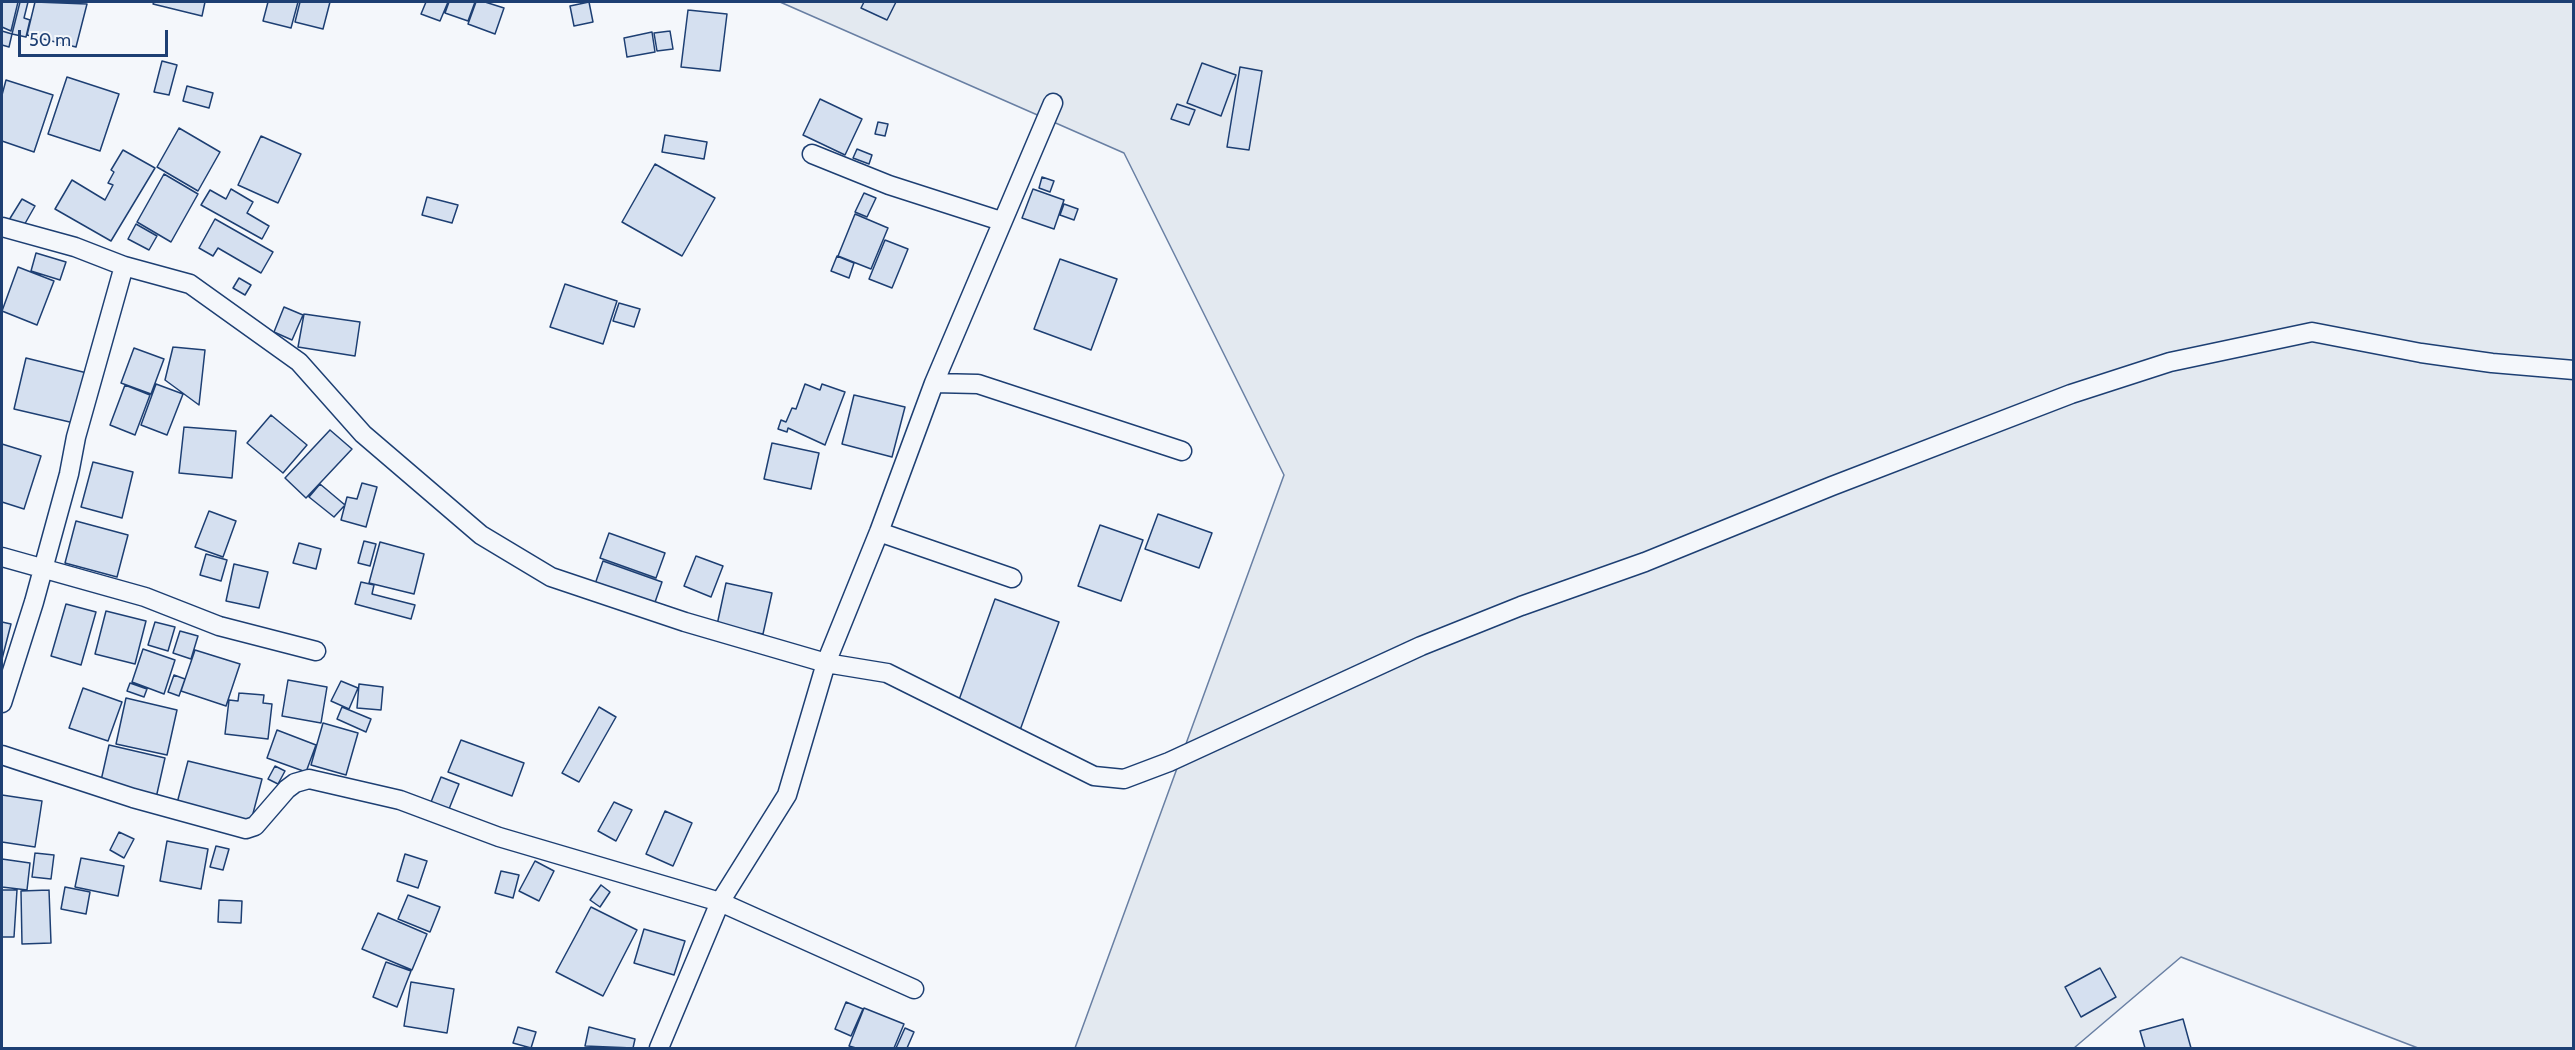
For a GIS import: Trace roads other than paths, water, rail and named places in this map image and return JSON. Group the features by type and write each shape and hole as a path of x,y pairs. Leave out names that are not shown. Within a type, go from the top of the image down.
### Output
{"street":[{"path":"659,1048 720,902 787,795 826,663 879,532 934,383 1053,103"},
{"path":"812,154 888,185 1001,221"},
{"path":"2,227 75,247 124,266 190,284 298,362 363,434 481,536 550,577 685,622 826,663 887,673 1094,776 1124,779 1169,762 1421,646 1521,606 1645,562 1832,486 2071,394 2170,362 2312,332 2421,353 2492,363 2574,370"},
{"path":"2,703 42,569 124,266"},
{"path":"934,383 978,384 1182,451"},
{"path":"879,532 1012,578"},
{"path":"2,556 145,597 219,626 316,651"},
{"path":"2,754 133,798 246,829 255,826 287,789 295,783 309,779 400,800 500,837 720,902 914,989"}]}
